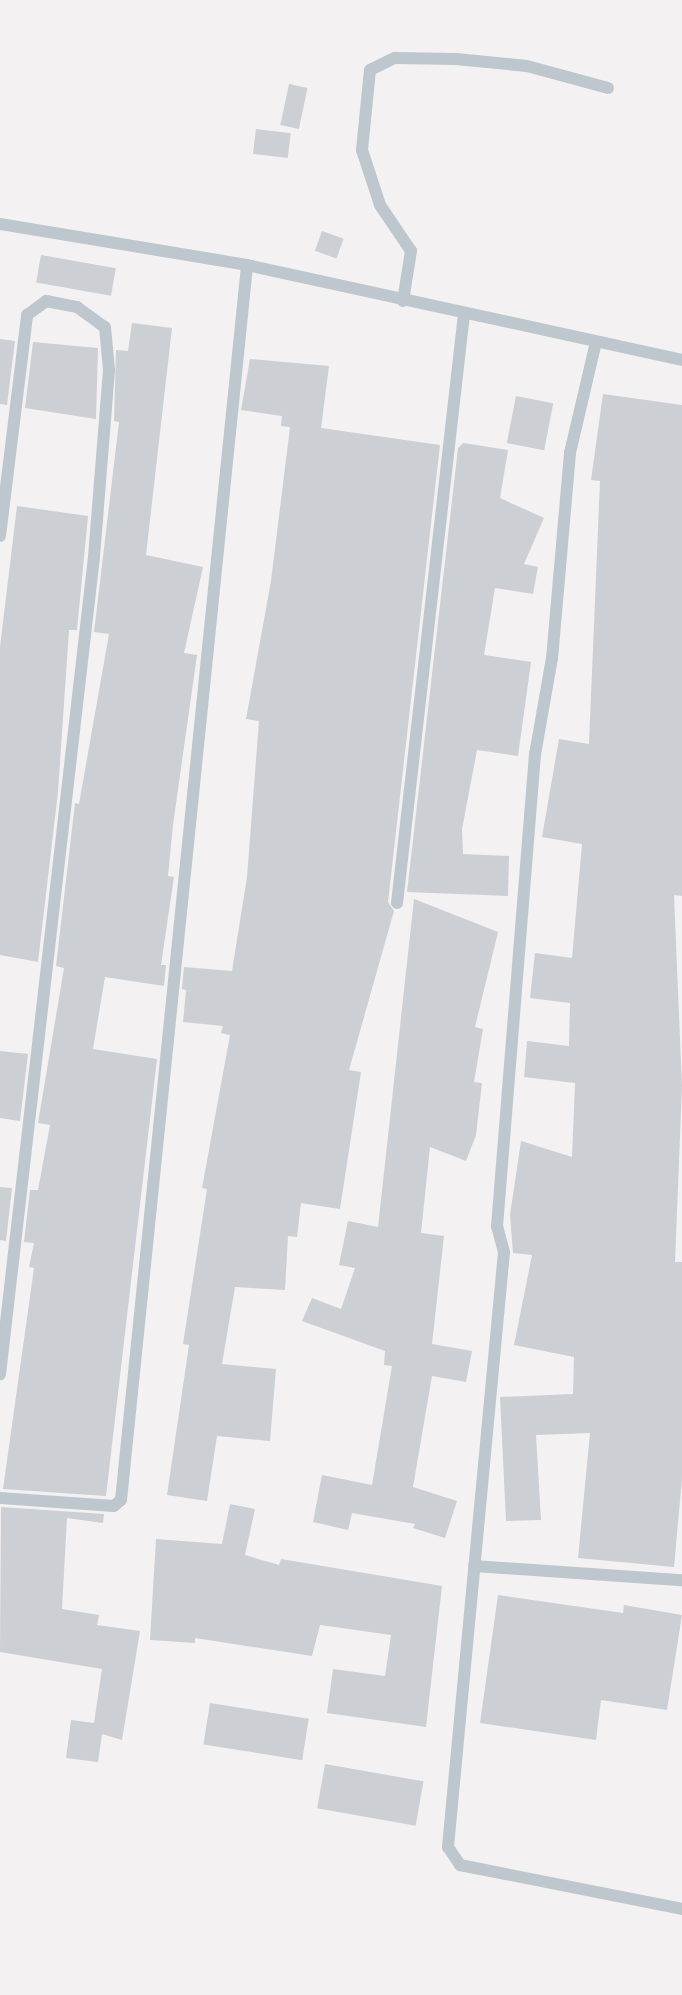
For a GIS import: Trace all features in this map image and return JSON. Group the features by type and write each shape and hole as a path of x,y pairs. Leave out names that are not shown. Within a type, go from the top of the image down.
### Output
{"lane":[{"path":"403,301 411,251 380,205 362,150 370,70 395,58 456,59 527,66 608,88"},
{"path":"0,224 247,265 682,360"},
{"path":"0,1498 114,1506 121,1500 247,265"},
{"path":"0,536 27,315 46,301 77,307 105,327 109,370 94,557 0,1375"},
{"path":"397,903 464,314"},
{"path":"596,342 570,453 552,658 535,754 497,1226 504,1252 474,1566 451,1858 460,1865 682,1909"},
{"path":"474,1566 682,1580"}],"building":[{"path":"289,84 308,88 299,129 280,125"},
{"path":"256,129 291,133 288,158 253,154"},
{"path":"322,231 344,239 336,259 315,251"},
{"path":"41,255 116,268 111,296 36,283"},
{"path":"132,323 172,328 146,555 203,567 184,653 197,655 173,825 168,876 174,877 161,965 166,965 164,986 105,977 93,1049 157,1059 106,1496 3,1489 34,1268 29,1267 34,1243 24,1242 30,1190 38,1190 50,1125 38,1123 64,968 56,966 75,803 79,804 109,634 94,632 119,422 114,421 116,350 128,351"},
{"path":"0,339 15,341 7,405 0,404"},
{"path":"33,342 98,348 96,419 25,408"},
{"path":"250,359 329,366 321,428 440,445 388,902 394,911 349,1070 361,1072 340,1209 301,1203 297,1237 288,1236 285,1290 235,1287 222,1364 276,1369 270,1441 217,1436 207,1501 167,1495 189,1345 183,1344 207,1189 202,1188 230,1035 221,1033 223,1026 183,1022 186,990 182,989 184,967 232,971 247,877 259,721 246,719 271,581 290,427 281,426 282,416 241,410"},
{"path":"603,394 682,405 682,896 674,895 682,1086 675,1262 682,1262 682,1479 674,1567 578,1558 590,1433 536,1435 541,1520 506,1521 500,1397 573,1394 574,1357 514,1345 532,1255 513,1253 510,1215 521,1141 572,1157 575,1083 524,1077 527,1041 569,1046 570,1003 530,998 535,953 572,958 582,844 542,837 559,739 589,744 600,481 591,480"},
{"path":"516,396 553,403 544,450 507,443"},
{"path":"463,443 508,450 500,498 544,518 524,564 538,567 533,594 495,588 484,655 531,662 518,756 477,750 462,829 463,854 509,856 508,896 407,892 458,448"},
{"path":"17,506 88,516 77,630 69,630 58,792 38,962 0,955 0,647"},
{"path":"414,899 498,932 475,1027 483,1029 474,1082 482,1083 476,1135 466,1161 430,1147 421,1233 444,1236 432,1344 472,1351 466,1382 432,1376 413,1487 457,1501 445,1538 413,1528 415,1524 352,1513 348,1530 313,1522 322,1475 372,1485 392,1366 384,1365 385,1351 302,1321 312,1298 341,1309 355,1268 339,1265 348,1221 378,1227"},
{"path":"0,1051 28,1054 20,1121 0,1118"},
{"path":"0,1187 12,1188 6,1241 0,1240"},
{"path":"230,1504 255,1509 245,1555 279,1565 281,1559 442,1586 426,1727 327,1713 333,1669 385,1676 391,1635 320,1625 312,1656 195,1638 195,1643 150,1640 156,1539 222,1544"},
{"path":"1,1507 104,1514 103,1523 67,1518 62,1609 99,1615 97,1625 140,1631 122,1740 102,1734 98,1762 66,1758 71,1720 94,1723 102,1669 0,1652"},
{"path":"498,1595 623,1613 624,1605 682,1615 667,1710 601,1700 596,1740 480,1723"},
{"path":"210,1703 309,1719 302,1760 203,1744"},
{"path":"325,1764 423,1781 416,1826 317,1808"}]}
